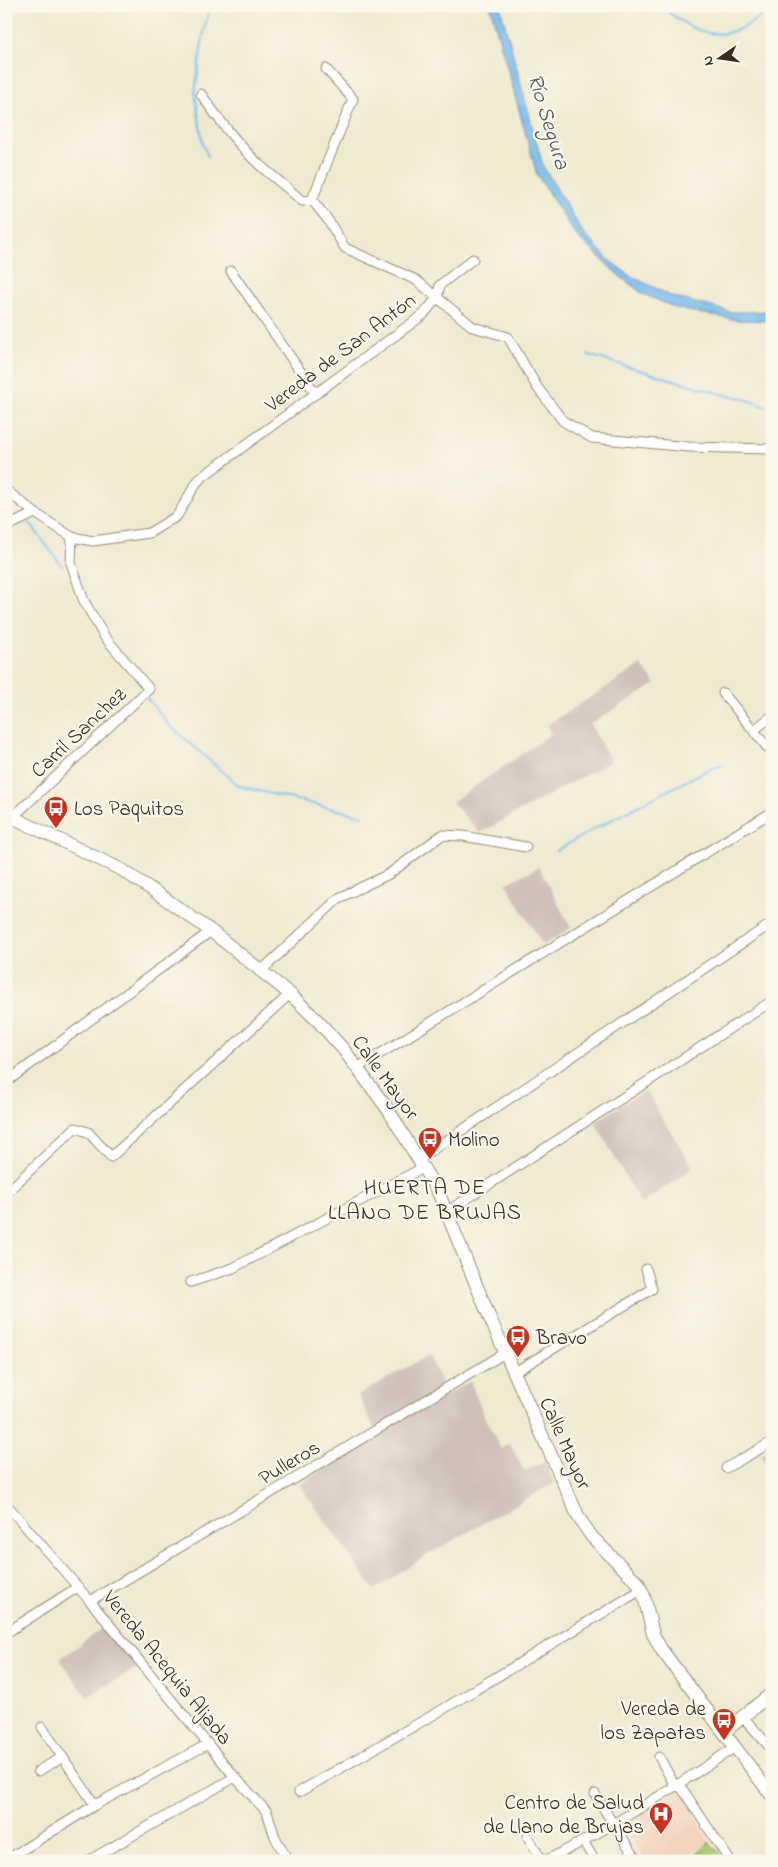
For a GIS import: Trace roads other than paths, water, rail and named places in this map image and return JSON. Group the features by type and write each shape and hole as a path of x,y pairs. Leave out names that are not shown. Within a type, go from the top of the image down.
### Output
{"main road":[{"name":"Calle Mayor","path":"10,816 122,870 212,931 290,994 318,1021 357,1068 379,1097 421,1163 448,1211 475,1283 578,1518 592,1537 632,1576 641,1590 656,1642 772,1796"},
{"path":"724,1732 769,1700"}],"street":[{"path":"312,200 353,99 326,69"},
{"path":"201,94 237,141 263,168 283,182 302,201 312,200"},
{"path":"312,200 328,220 345,248 416,280 438,298"},
{"path":"438,298 440,285 473,259"},
{"path":"231,271 316,394"},
{"name":"Vereda de San Antón","path":"6,490 72,537 94,541 149,533 177,516 197,482 202,477 424,316 438,298 473,327 508,337 537,387 563,421 592,438 689,447 772,449"},
{"path":"6,527 35,512"},
{"name":"Carril Sanchez","path":"10,816 148,689 104,636 84,602 71,563 72,537"},
{"path":"723,693 772,753"},
{"path":"754,730 772,716"},
{"path":"357,1068 772,812"},
{"path":"261,971 340,898 389,874 442,835 463,836 526,847"},
{"path":"191,1282 233,1268 421,1163 772,923"},
{"path":"10,1080 212,931"},
{"path":"6,1193 75,1128 88,1132 112,1157 290,994"},
{"path":"448,1211 772,1001"},
{"path":"513,1372 652,1289 646,1269"},
{"name":"Pulleros","path":"90,1600 505,1353"},
{"path":"726,1468 772,1442"},
{"name":"Vereda Acequia Aljada","path":"6,1504 90,1600 235,1777 267,1812 275,1837 288,1861"},
{"path":"6,1633 78,1587"},
{"path":"299,1792 440,1711 641,1590"},
{"path":"744,1717 769,1746"},
{"path":"42,1727 96,1805"},
{"path":"6,1860 96,1805 208,1744"},
{"path":"528,1837 543,1861 613,1824 735,1747"},
{"path":"38,1771 63,1757"},
{"path":"659,1757 675,1786 682,1788 730,1861"},
{"path":"88,1861 235,1777"},
{"path":"595,1794 638,1861"},
{"path":"583,1841 595,1861"},
{"path":"761,1861 772,1855"}],"water":[{"path":"490,6 500,6 543,166 582,231 610,261 629,275 673,297 731,312 772,311 772,321 736,320 678,309 643,294 617,274 575,234 537,175"}],"waterway":[{"path":"208,156 203,145 195,93 203,36 210,6"},
{"path":"661,6 689,26 709,33 719,34 742,28 772,8"},
{"path":"588,355 729,396 742,398 772,409"},
{"path":"29,522 62,566"},
{"path":"147,698 169,725 239,786 363,816"},
{"path":"556,851 592,830 709,769 724,765"}],"place":[{"name":"Los Paquitos","path":"56,829"},
{"name":"Molino","path":"430,1160"},
{"name":"Bravo","path":"518,1358"},
{"name":"Vereda de los Zapatas","path":"724,1741"},
{"name":"Centro de Salud de Llano de Brujas","path":"661,1835"}],"district":[{"name":"HUERTA DE LLANO DE BRUJAS","path":"425,1198"}],"water label":[{"name":"Río Segura","path":"550,121"}]}
